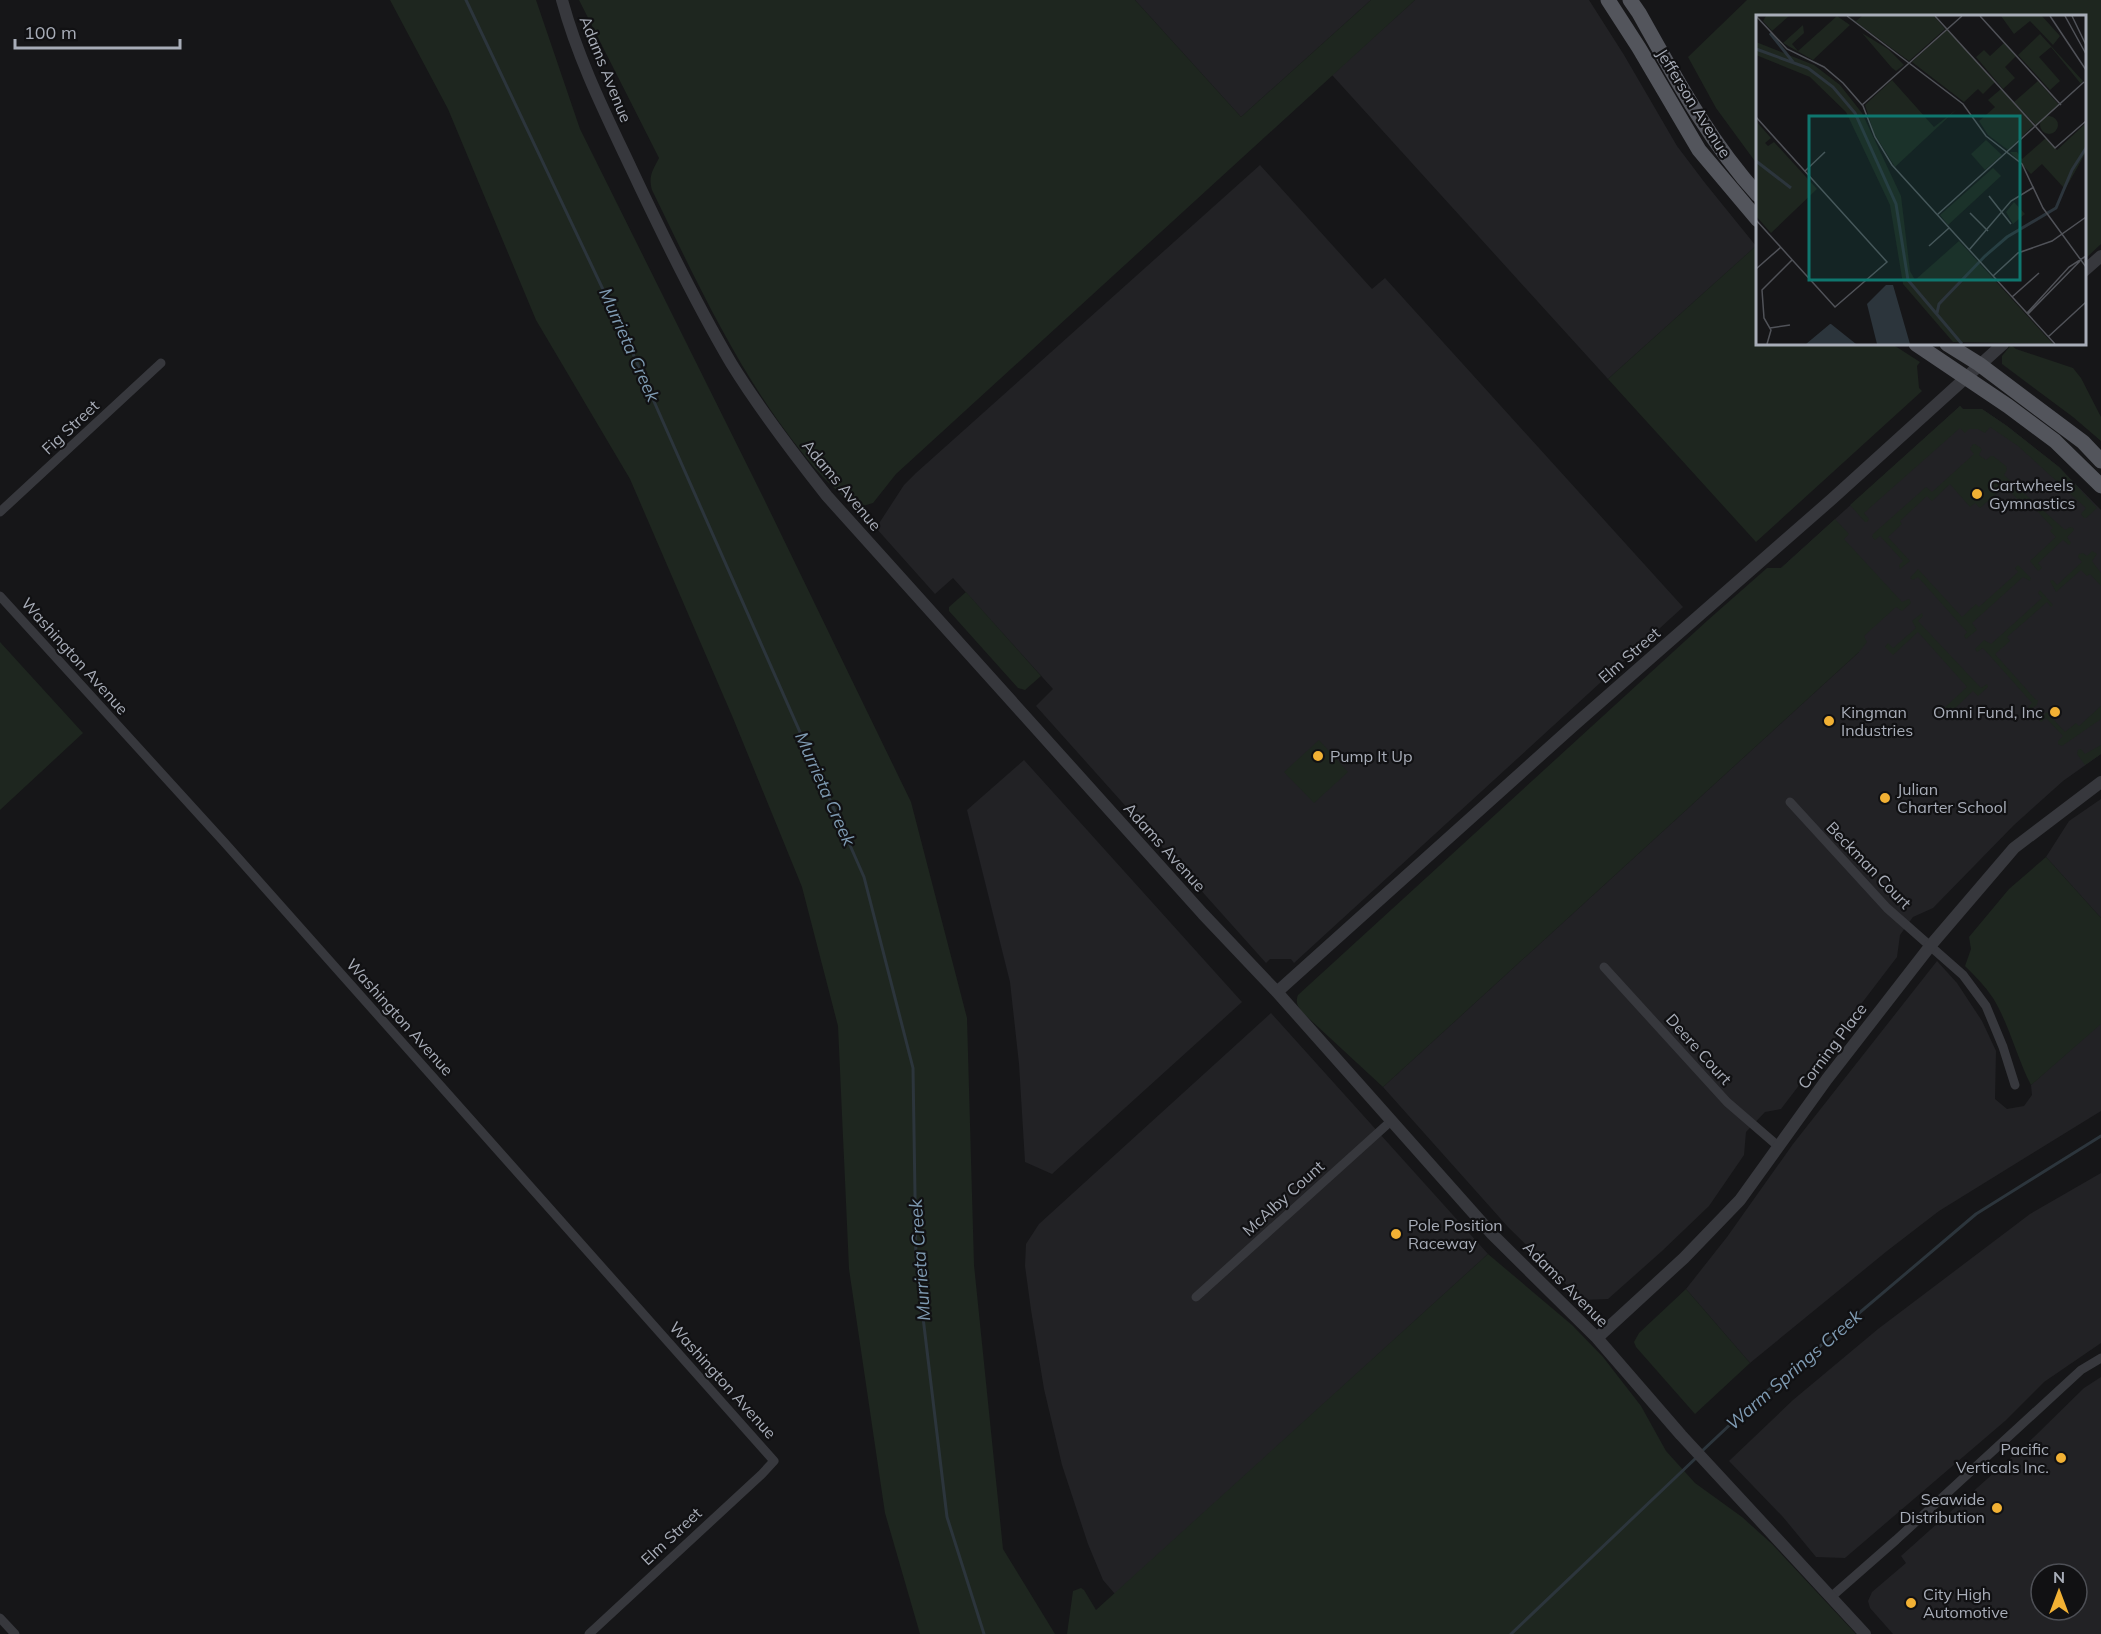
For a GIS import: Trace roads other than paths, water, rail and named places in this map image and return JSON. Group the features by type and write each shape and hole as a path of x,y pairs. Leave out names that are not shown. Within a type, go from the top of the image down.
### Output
{"main road":[{"name":"Jefferson Avenue","path":"1608,0 1699,150 1756,218"},
{"name":"Jefferson Avenue","path":"1629,0 1639,13 1693,109 1756,195"},
{"path":"1699,150 1706,148 1741,188 1756,196"},
{"path":"1917,345 2008,406 2055,441 2101,486"},
{"path":"1949,345 1979,364 2083,442 2101,461"}],"street":[{"name":"Adams Avenue","path":"562,0 572,34 588,73 678,265 732,363 785,444 827,496 1195,905 1277,992 1492,1234 1597,1338 1681,1435 1865,1634"},
{"path":"2086,270 2101,256"},
{"name":"Elm Street","path":"1277,992 1572,727 1832,499 2002,345"},
{"name":"Fig Street","path":"0,512 161,363"},
{"name":"Washington Avenue","path":"0,596 240,860 774,1461"},
{"name":"Corning Place","path":"1597,1338 1684,1258 1740,1200 1778,1146 1931,945 2014,848 2101,782"},
{"name":"Beckman Court","path":"1790,802 1887,908 1963,975 1986,1006 2003,1047 2015,1085"},
{"name":"Deere Court","path":"1604,967 1727,1102 1778,1146"},
{"name":"McAlby Count","path":"1196,1297 1391,1121"},
{"path":"1831,1597 1913,1525 2081,1370 2101,1358"},
{"name":"Elm Street","path":"589,1634 774,1461"},
{"path":"0,1618 15,1634"}],"waterway":[{"name":"Murrieta Creek","path":"466,0 626,338 864,877 913,1068 916,1259 947,1517 984,1634"},
{"name":"Warm Springs Creek","path":"1701,1452 1753,1403 1976,1214 2101,1136"},
{"name":"Warm Springs Creek","path":"1511,1634 1697,1457"}],"place":[{"name":"Cartwheels Gymnastics","path":"1977,494"},
{"name":"Omni Fund, Inc","path":"2055,712"},
{"name":"Kingman Industries","path":"1829,721"},
{"name":"Pump It Up","path":"1318,756"},
{"name":"Julian Charter School","path":"1885,798"},
{"name":"Pole Position Raceway","path":"1396,1234"},
{"name":"Pacific Verticals Inc.","path":"2061,1458"},
{"name":"Seawide Distribution","path":"1997,1508"},
{"name":"City High Automotive","path":"1911,1603"}]}
